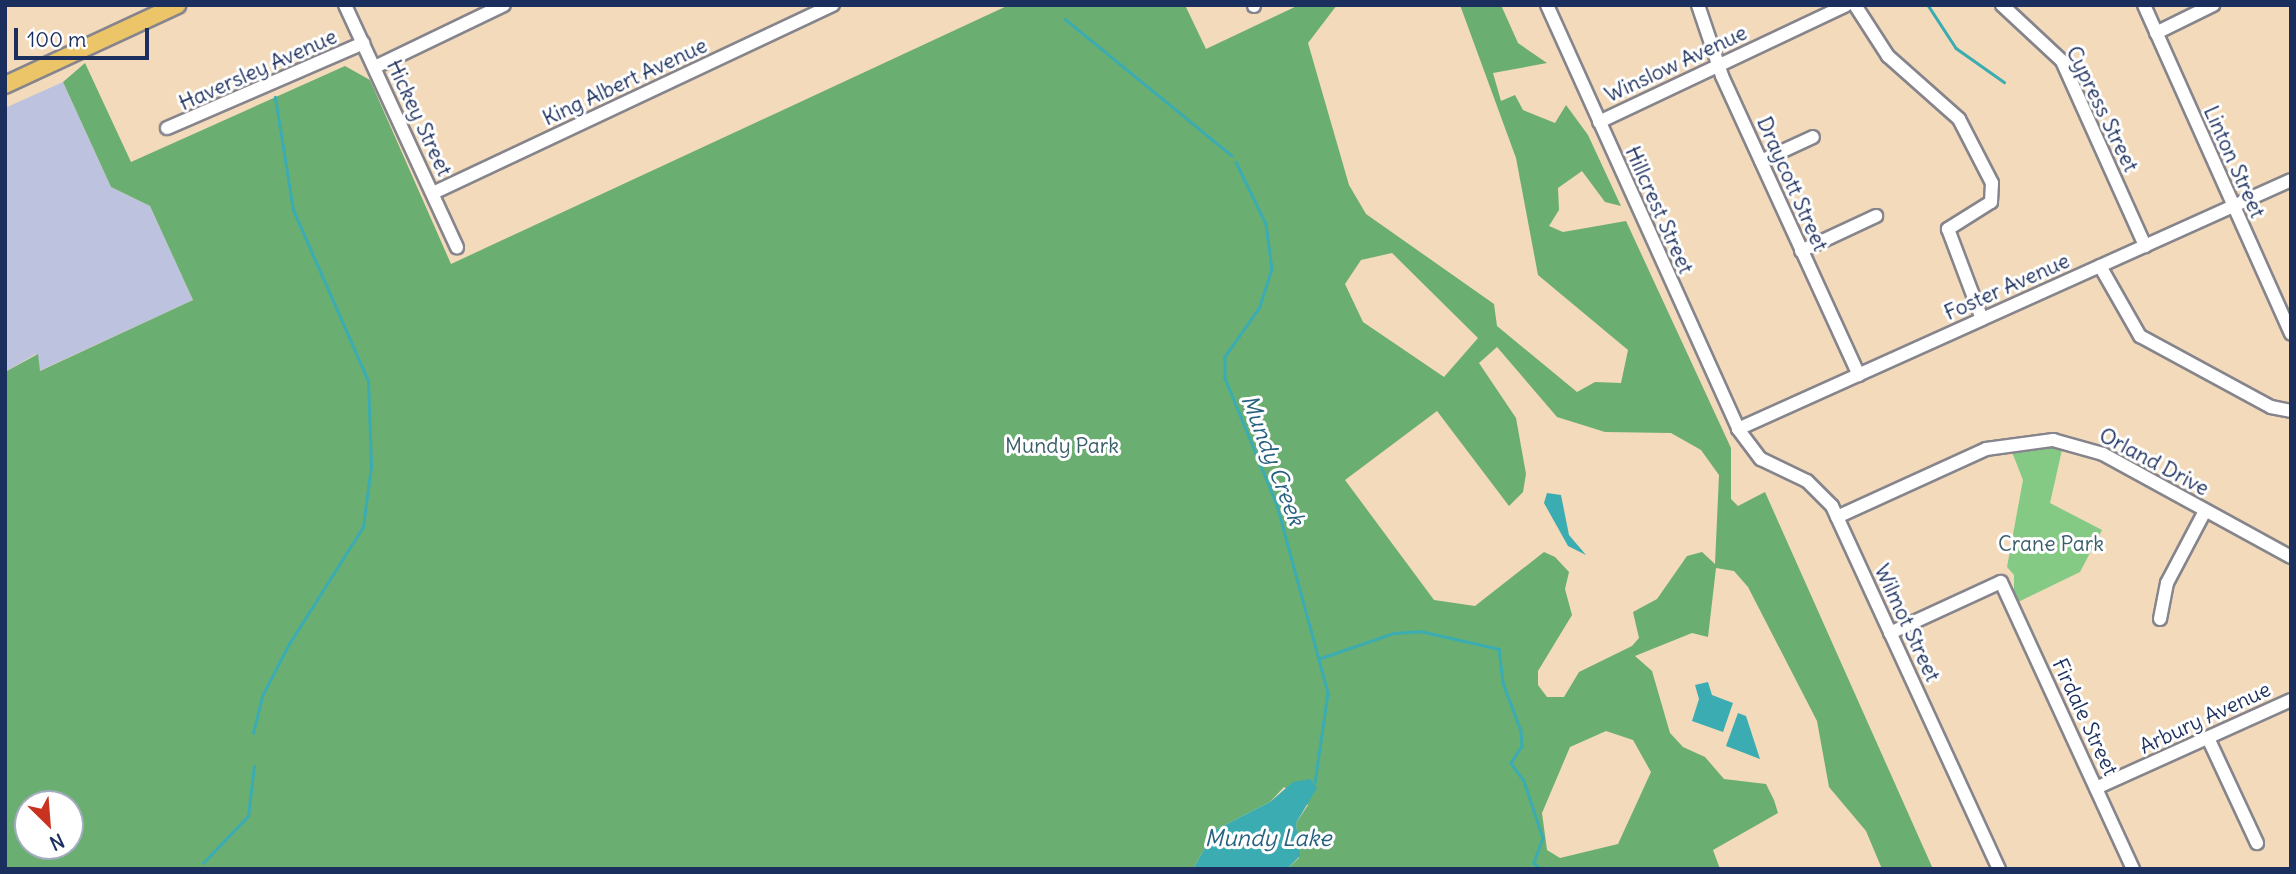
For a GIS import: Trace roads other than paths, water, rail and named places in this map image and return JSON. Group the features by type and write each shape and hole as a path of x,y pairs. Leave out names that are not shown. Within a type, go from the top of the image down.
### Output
{"main road":[{"path":"5,85 177,5"}],"street":[{"name":"Hickey Street","path":"345,5 457,247"},
{"path":"375,66 504,5"},
{"name":"King Albert Avenue","path":"433,193 812,10 833,5"},
{"name":"Hillcrest Street","path":"1547,5 1738,429"},
{"name":"Draycott Street","path":"1698,5 1761,161 1859,374"},
{"name":"Winslow Avenue","path":"1599,122 1846,5"},
{"path":"1855,5 1888,56 1959,119 1992,183 1991,202 1948,229 1982,319"},
{"name":"Cypress Street","path":"2002,5 2062,61 2145,246"},
{"name":"Linton Street","path":"2144,5 2232,206 2290,329"},
{"path":"2156,33 2213,5"},
{"name":"Haversley Avenue","path":"167,128 363,43"},
{"path":"1761,161 1813,137"},
{"name":"Foster Avenue","path":"1738,429 2291,180"},
{"path":"1801,251 1876,216"},
{"path":"2100,266 2140,336 2291,411"},
{"name":"Wilmot Street","path":"1738,429 1762,459 1814,486 1837,517 1999,869"},
{"name":"Orland Drive","path":"1837,517 1974,453 2042,439 2103,454 2291,556"},
{"path":"2160,619 2168,583 2205,511"},
{"name":"Firdale Street","path":"1890,633 2001,582 2133,869"},
{"name":"Arbury Avenue","path":"2096,788 2291,700"},
{"path":"2208,738 2256,844"}],"water":[{"path":"1547,493 1561,495 1569,535 1586,555 1568,546 1544,503"},
{"path":"1708,682 1712,695 1733,703 1723,732 1692,721 1699,699 1695,685"},
{"path":"1738,713 1746,716 1760,759 1726,746"},
{"name":"Mundy Lake","path":"1310,779 1317,788 1296,823 1300,856 1287,869 1193,869 1215,830 1270,802 1293,782"}],"waterway":[{"path":"1928,5 1956,48 2004,82"},
{"name":"Mundy Creek","path":"1065,19 1231,155"},
{"path":"253,733 262,696 289,644 363,527 371,466 368,381 293,210 275,97"},
{"name":"Mundy Creek","path":"1236,162 1266,224 1272,269 1260,307 1225,357 1225,378 1277,505 1328,693 1315,783"},
{"path":"1318,659 1394,633 1420,631 1499,649 1503,683 1521,731 1522,746 1511,763 1524,781 1543,838 1534,863 1541,869"},
{"path":"203,863 248,816 254,766"}],"park label":[{"name":"Mundy Park","path":"1062,446"},
{"name":"Crane Park","path":"2051,544"}]}
